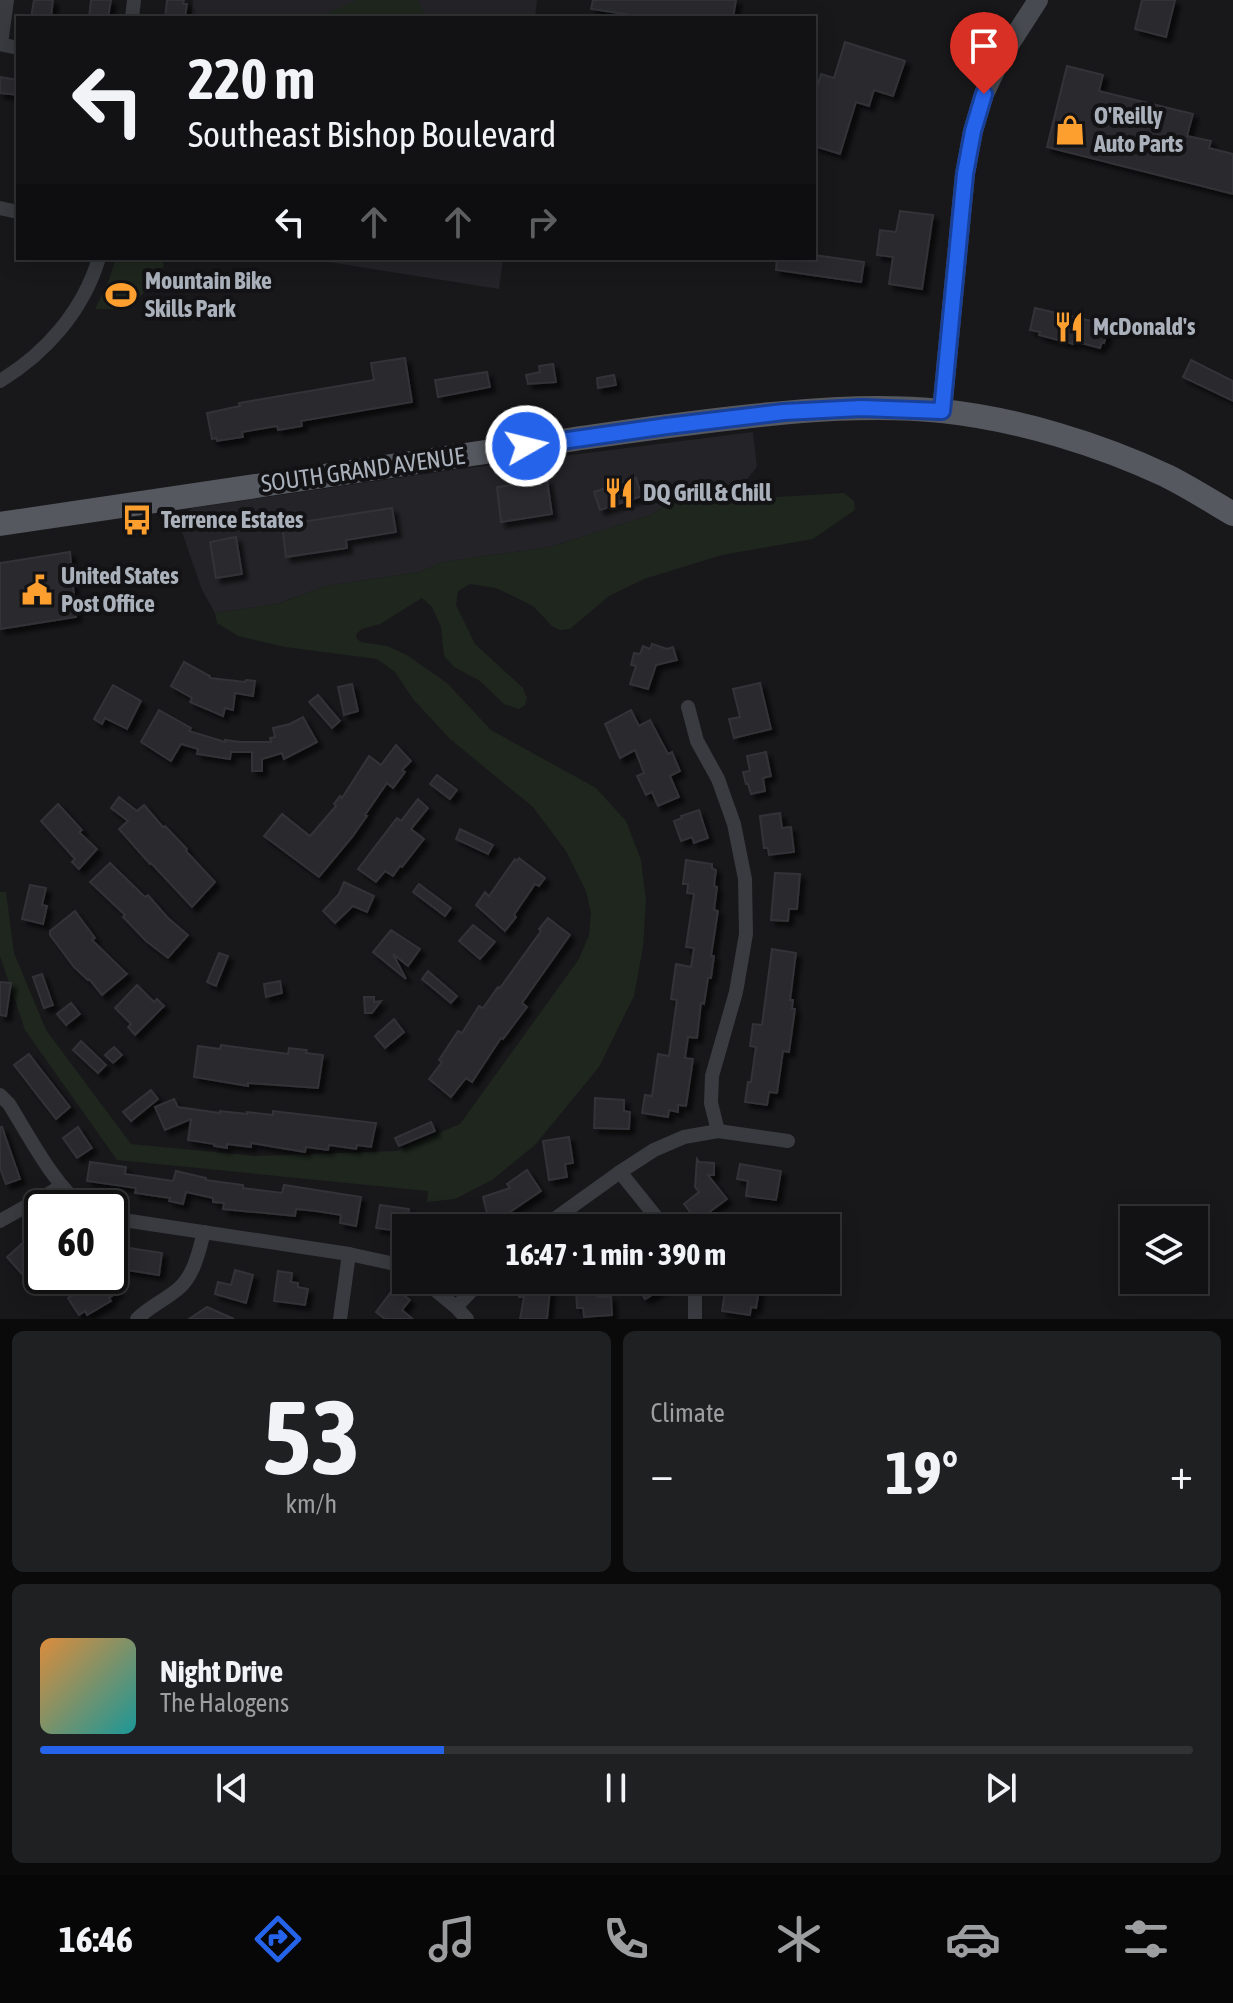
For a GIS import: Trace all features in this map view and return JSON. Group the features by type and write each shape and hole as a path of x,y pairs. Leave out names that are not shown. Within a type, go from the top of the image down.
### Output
{"main road":[{"name":"SOUTH GRAND AVENUE","path":"0,524 667,426 784,412 861,408 942,411 1014,424 1080,442 1170,478 1233,513"}],"street":[{"path":"1,44 7,0"},
{"path":"942,411 965,174 973,131 984,94 1002,56 1038,0"},
{"path":"0,381 21,368 53,340 76,308 98,260"},
{"path":"688,707 697,741 718,779 734,824 745,879 746,934 736,992 712,1076 711,1103 718,1131"},
{"path":"0,1095 65,1190"},
{"path":"562,1214 654,1150 684,1137 718,1131 788,1141"},
{"path":"620,1172 654,1214"},
{"path":"0,1221 62,1186"},
{"path":"128,1221 392,1263"},
{"path":"137,1319 181,1287 196,1262 204,1232"},
{"path":"340,1319 349,1254"},
{"path":"440,1294 467,1319"},
{"path":"456,1307 469,1294"},
{"path":"695,1294 695,1319"}],"shaded area":[{"path":"193,0 537,0 535,16 191,16"},
{"path":"357,0 418,0 425,16 321,16"},
{"name":"Mountain Bike Skills Park","path":"115,260 163,260 164,265 155,283 128,307 95,309"},
{"path":"316,260 503,260 499,289"},
{"path":"753,432 757,467 736,493 715,491 677,498 651,515 550,547 443,562 419,572 326,586 277,604 215,613 202,590 181,529 185,513 193,508 452,470"},
{"path":"715,491 776,497 844,493 854,501 855,510 813,539 722,555 644,579 609,596 570,629 560,630 552,626 533,606 496,588 470,584 458,591 456,605 475,644 523,688 527,698 525,705 519,709 504,704 480,681 454,667 444,656 441,627 432,607 422,598 380,624 356,634 361,642 387,646 407,655 447,683 491,730 596,788 626,821 641,860 646,901 643,947 634,996 599,1067 535,1145 492,1180 455,1199 427,1202 428,1191 117,1160 25,1030 0,956 0,892 6,892 14,953 46,1030 131,1144 257,1156 397,1151 460,1124 579,959 589,935 591,913 586,891 566,851 533,807 450,739 413,699 395,672 377,659 285,647 238,636 217,623 215,613 277,604 326,586 419,572 443,562 550,547 651,515 677,498"}],"building":[{"path":"34,0 53,0 51,16 31,16"},
{"path":"91,0 111,0 108,16 89,16"},
{"path":"167,0 184,0 183,4 187,4 185,16 165,16"},
{"path":"593,0 736,0 733,16 638,16 591,9"},
{"path":"1142,0 1175,0 1166,37 1135,29"},
{"path":"845,42 905,61 893,96 874,90 869,106 856,102 840,154 816,147 816,90 821,74 834,78"},
{"path":"1067,66 1103,75 1099,91 1193,114 1187,136 1211,141 1209,148 1233,154 1233,194 1047,147"},
{"path":"0,77 16,80 16,95 0,93"},
{"path":"900,211 933,215 922,289 889,284 893,257 877,255 880,230 896,232"},
{"path":"816,255 864,262 861,282 776,270 777,260 816,260"},
{"name":"McDonald's","path":"1035,308 1109,325 1104,343 1100,348 1039,335 1040,332 1030,330"},
{"path":"405,358 412,402 301,421 302,426 278,430 277,426 242,432 243,437 212,439 207,413 240,406 239,403 374,380 371,363"},
{"path":"1191,360 1233,381 1233,401 1183,377"},
{"path":"553,364 556,382 528,384 526,375 540,372 539,366"},
{"path":"487,372 490,387 438,397 435,380"},
{"path":"614,375 616,385 598,388 597,378"},
{"path":"636,478 642,496 600,510 594,492"},
{"path":"547,480 552,514 501,522 497,487"},
{"path":"392,508 396,532 346,540 347,548 286,557 282,525"},
{"path":"236,537 242,574 216,578 210,542"},
{"name":"United States Post Office","path":"70,552 76,617 0,629 0,563"},
{"path":"652,644 667,649 673,647 677,660 656,665 648,689 630,684 636,666 631,665 634,653 640,654 643,646 650,649"},
{"path":"184,662 210,678 255,681 253,696 235,693 233,710 225,708 223,716 190,702 192,698 171,686"},
{"path":"760,683 771,729 734,738 729,719 740,717 733,689"},
{"path":"352,684 358,711 344,715 338,687"},
{"path":"113,685 141,701 127,729 105,718 102,724 94,719"},
{"path":"318,695 340,721 332,728 309,702"},
{"path":"159,710 191,728 189,731 225,742 271,742 270,738 275,737 273,728 303,717 317,742 284,759 282,753 262,759 262,771 252,771 252,752 231,752 230,759 197,754 198,749 181,744 171,761 141,742"},
{"path":"631,710 639,726 650,720 668,754 672,752 680,771 670,776 679,797 658,806 652,792 646,795 637,776 644,773 635,750 620,758 605,724"},
{"path":"396,745 411,761 402,770 405,772 393,788 387,783 353,836 319,877 264,836 282,814 310,836 336,806 334,804 340,796 342,798 369,756 381,765"},
{"path":"766,752 771,776 763,778 765,791 751,794 743,772 750,771 747,756"},
{"path":"437,775 457,790 450,799 430,784"},
{"path":"119,797 137,811 144,805 215,882 192,907 119,829 128,821 111,808"},
{"path":"418,799 428,808 411,829 424,839 393,876 385,871 376,882 358,869 397,818 401,821"},
{"path":"58,804 82,830 79,832 97,849 79,869 72,862 75,859 41,821"},
{"path":"699,810 708,838 694,843 692,837 681,841 674,821"},
{"path":"780,813 782,828 791,827 794,852 769,855 768,848 764,848 760,816"},
{"path":"460,829 493,845 488,854 456,839"},
{"path":"519,858 545,878 539,886 535,884 505,931 476,905 485,892 489,896 515,859 517,861"},
{"path":"686,860 712,864 716,870 714,910 718,911 711,978 708,978 704,1004 701,1003 697,1038 688,1037 685,1058 693,1059 686,1106 678,1105 678,1112 669,1110 668,1117 642,1113 645,1095 652,1096 658,1054 669,1056 677,1000 671,999 676,964 691,967 694,948 686,947 694,894 687,893 688,884 683,884"},
{"path":"110,863 188,935 168,958 146,941 123,917 125,915 90,882"},
{"path":"775,873 800,874 797,909 789,909 788,921 771,920"},
{"path":"344,882 374,896 367,912 353,906 335,923 323,911 339,894"},
{"path":"419,884 451,908 445,916 413,892"},
{"path":"30,885 46,888 42,905 47,906 43,924 22,919"},
{"path":"75,911 95,938 92,940 127,974 102,995 74,967 50,935 50,931"},
{"path":"548,918 570,935 522,1003 527,1007 501,1038 472,1082 466,1078 451,1097 429,1079 442,1062 439,1060 458,1031 462,1033 479,1006 483,1008 500,988"},
{"path":"473,925 495,942 480,959 459,941"},
{"path":"391,930 420,949 408,966 393,954 406,979 373,952"},
{"path":"772,949 796,953 790,1000 793,1000 792,1009 795,1009 789,1052 783,1051 777,1093 769,1092 767,1105 745,1102 756,1047 750,1046 753,1024 762,1025"},
{"path":"219,953 228,956 216,986 207,982"},
{"path":"428,971 457,996 451,1003 422,979"},
{"path":"42,974 53,1005 44,1008 33,977"},
{"path":"280,981 282,993 266,997 264,984"},
{"path":"0,982 11,983 6,1016 0,1015"},
{"path":"137,985 154,1002 157,999 164,1006 135,1035 128,1027 131,1024 115,1008"},
{"path":"364,997 374,997 374,1002 381,1001 372,1013 365,1013"},
{"path":"71,1003 80,1014 66,1025 57,1014"},
{"path":"394,1019 404,1032 385,1048 375,1036"},
{"path":"81,1041 106,1065 98,1073 73,1050"},
{"path":"221,1045 288,1054 289,1048 323,1055 318,1088 248,1083 248,1086 194,1077 198,1046 220,1049"},
{"path":"114,1047 122,1055 113,1063 105,1055"},
{"path":"29,1054 70,1107 56,1119 14,1065"},
{"path":"151,1090 158,1099 131,1121 123,1112"},
{"path":"595,1098 624,1100 624,1111 630,1112 629,1129 594,1128"},
{"path":"174,1099 178,1107 220,1113 273,1115 273,1111 376,1123 371,1147 357,1145 356,1149 329,1145 328,1150 306,1147 305,1152 251,1143 251,1147 227,1144 227,1148 188,1140 191,1119 165,1130 155,1107"},
{"path":"431,1122 435,1131 399,1146 395,1138"},
{"path":"0,1127 20,1179 6,1184 0,1168"},
{"path":"78,1127 92,1148 77,1158 63,1138"},
{"path":"569,1137 573,1163 565,1164 567,1177 549,1180 543,1141"},
{"path":"697,1159 699,1162 714,1163 714,1175 708,1175 727,1199 707,1214 692,1214 684,1204 699,1192 695,1187"},
{"path":"90,1162 126,1167 125,1174 173,1181 176,1171 206,1180 243,1185 243,1188 282,1193 284,1185 361,1197 356,1226 340,1223 341,1215 316,1211 296,1209 295,1216 223,1209 224,1203 186,1192 183,1204 169,1201 170,1198 135,1193 136,1188 87,1181"},
{"path":"740,1164 781,1171 776,1200 746,1196 748,1181 737,1179"},
{"path":"527,1170 541,1191 507,1214 487,1214 483,1197 510,1188 507,1184"},
{"path":"380,1205 409,1209 408,1214 392,1214 392,1230 376,1228"},
{"path":"24,1242 24,1276 7,1257"},
{"path":"128,1248 162,1253 159,1275 128,1270"},
{"path":"235,1270 253,1275 246,1303 215,1294 218,1282 231,1285"},
{"path":"278,1271 292,1273 291,1282 308,1289 305,1305 274,1301"},
{"path":"392,1291 392,1294 402,1294 410,1300 402,1310 413,1319 385,1319 376,1312"},
{"path":"74,1294 115,1294 109,1298 111,1301 87,1315 85,1311 79,1315 68,1298"},
{"path":"519,1294 550,1294 547,1319 520,1319 524,1297 519,1297"},
{"path":"576,1294 611,1297 612,1315 584,1317 583,1308 577,1308"},
{"path":"725,1294 758,1294 756,1308 751,1307 750,1315 722,1311"},
{"path":"207,1307 234,1319 189,1319"}],"place":[{"name":"O'Reilly Auto Parts","path":"1070,130"},
{"name":"Mountain Bike Skills Park","path":"121,295"},
{"name":"McDonald's","path":"1069,327"},
{"name":"DQ Grill & Chill","path":"619,493"},
{"name":"Terrence Estates","path":"137,520"},
{"name":"United States Post Office","path":"37,590"}],"route":[{"path":"526,446 784,412 861,408 942,411 965,174 984,94"}]}
